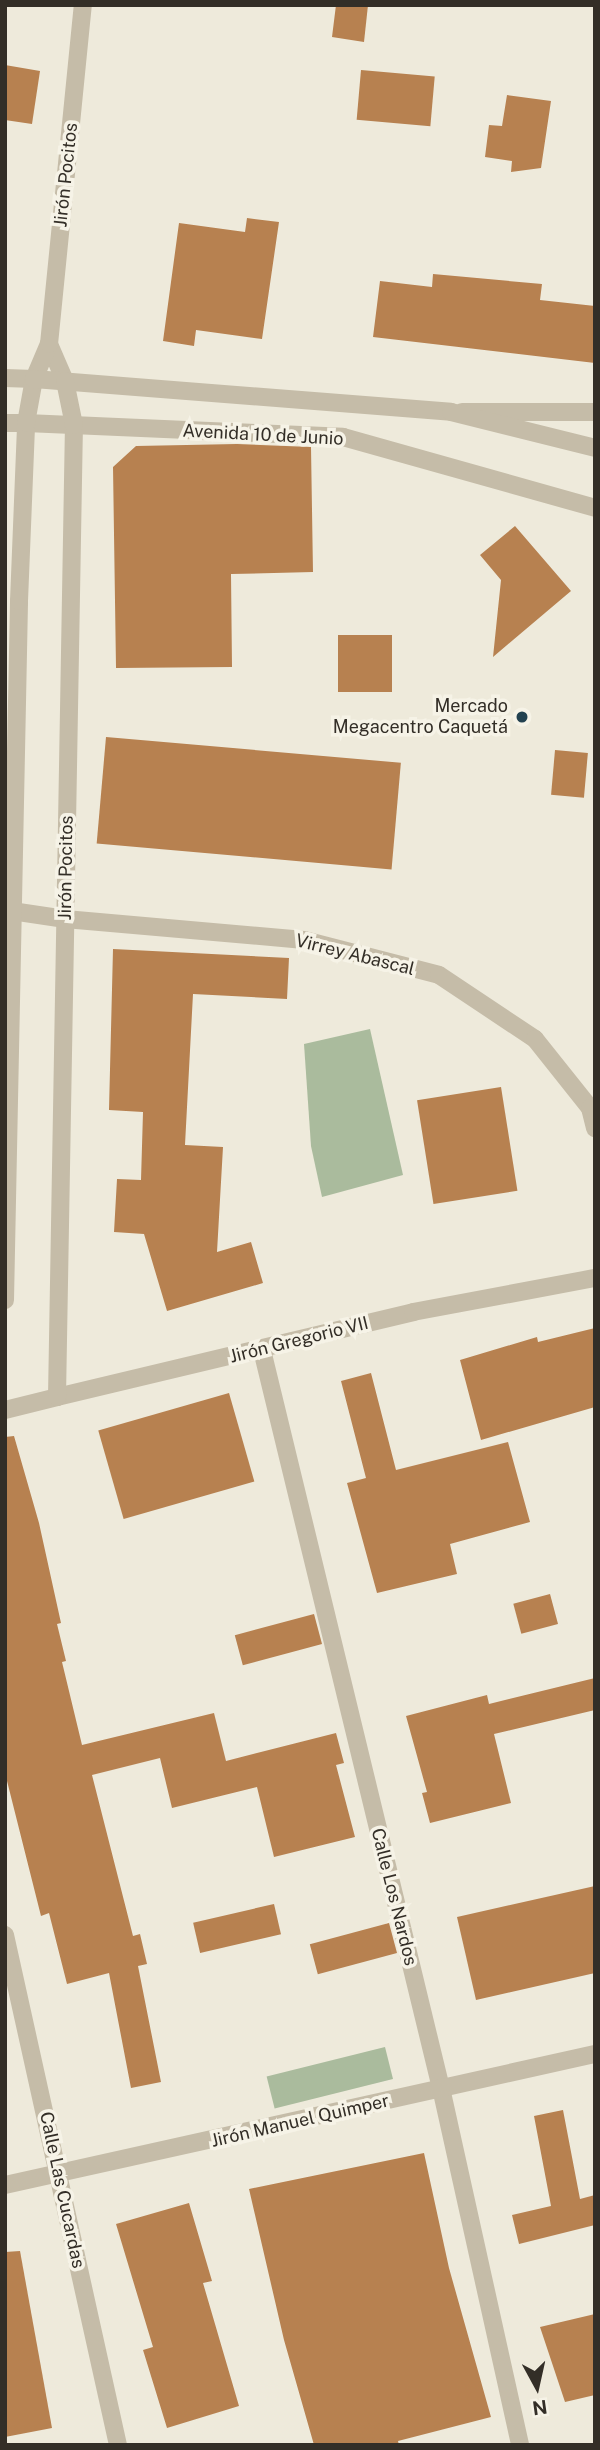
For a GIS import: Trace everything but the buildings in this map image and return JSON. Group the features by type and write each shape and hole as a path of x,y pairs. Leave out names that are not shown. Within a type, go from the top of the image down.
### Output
{"street":[{"name":"Jirón Pocitos","path":"5,1300 10,910 26,423 34,379 49,344 83,5"},
{"name":"Jirón Pocitos","path":"49,344 65,381 74,425 57,1397"},
{"path":"5,379 65,381 451,412 595,411"},
{"path":"451,412 595,448"},
{"name":"Avenida 10 de Junio","path":"5,423 343,437 595,508"},
{"name":"Virrey Abascal","path":"10,910 65,919 304,940 439,975 534,1039 590,1108 595,1128"},
{"name":"Jirón Gregorio VII","path":"5,1410 413,1312 595,1278"},
{"name":"Calle Los Nardos","path":"262,1350 441,2088 520,2445"},
{"name":"Calle Las Cucardas","path":"5,1935 118,2445"},
{"name":"Jirón Manuel Quimper","path":"5,2185 205,2144 595,2054"}],"green space":[{"path":"370,1029 403,1175 322,1197 311,1146 304,1044"},
{"path":"385,2047 393,2079 275,2109 267,2077"}],"place":[{"name":"Mercado Megacentro Caquetá","path":"522,717"}]}
